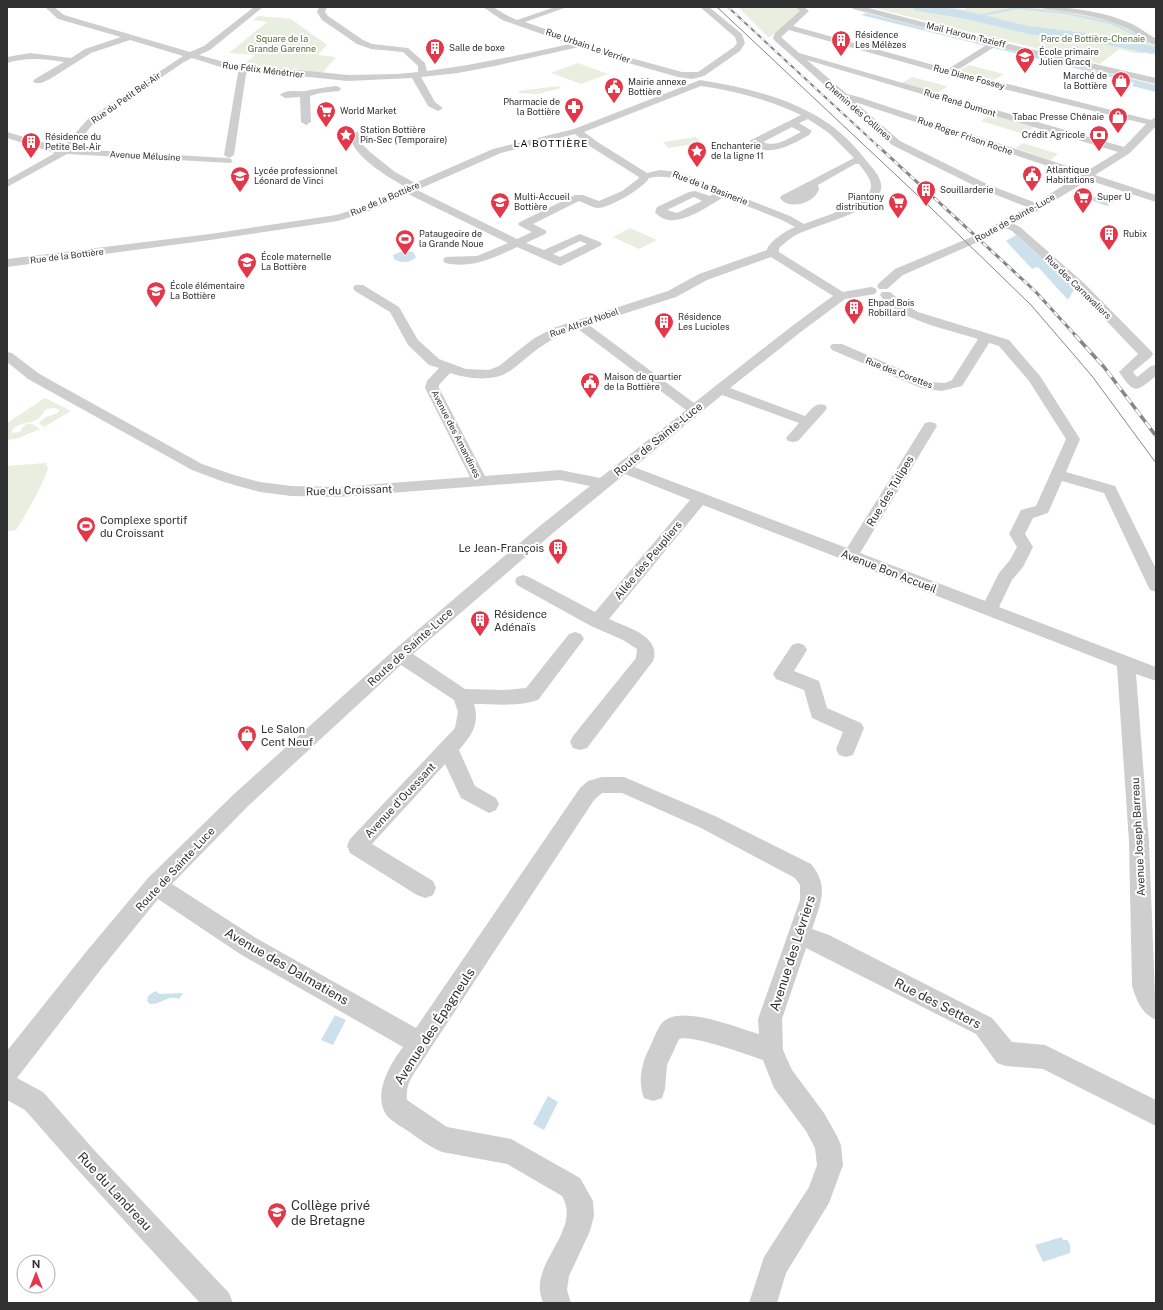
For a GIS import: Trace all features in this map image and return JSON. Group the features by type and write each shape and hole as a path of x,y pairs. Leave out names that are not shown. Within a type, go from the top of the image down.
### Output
{"street":[{"name":"Rue Félix Ménétrier","path":"50,7 61,17 213,63 343,86 376,78 419,75 495,63 580,44"},
{"name":"Rue du Petit Bel-Air","path":"7,184 64,152 91,121 181,60 207,48 259,7"},
{"path":"323,7 321,12 325,18 360,42 371,46 404,50 412,54 422,65 419,75 431,104 438,108"},
{"name":"Rue Urbain Le Verrier","path":"487,7 504,17 580,44 673,74 772,101 809,116 825,125 838,135 871,173 876,182 876,191 869,201 862,205 793,232 778,243 774,247 773,252"},
{"path":"518,22 562,7"},
{"name":"Rue de la Bottière","path":"7,263 206,238 328,220 363,210 501,152 577,131 696,80 701,74 737,49 742,43 739,36 704,7"},
{"path":"786,27 805,11 798,7"},
{"name":"Mail Haroun Tazieff","path":"856,7 995,43 1156,81"},
{"path":"1045,7 1077,12 1120,22 1156,42"},
{"name":"Rue Diane Fossey","path":"786,27 1010,88 1154,121"},
{"name":"Chemin des Collines","path":"786,27 777,38 842,97 896,143 985,186 1037,207"},
{"path":"38,81 88,52 127,38"},
{"path":"948,72 995,43"},
{"path":"871,58 880,53"},
{"name":"Rue René Dumont","path":"794,54 1126,151"},
{"path":"7,60 15,56 23,56 73,61"},
{"path":"849,70 858,65"},
{"name":"Avenue Mélusine","path":"7,135 64,152 228,158 242,73 247,69"},
{"path":"285,95 305,94 343,86"},
{"path":"978,108 1010,88"},
{"path":"885,109 919,91"},
{"path":"305,94 306,122"},
{"name":"Rue Roger Frison Roche","path":"842,97 856,99 1087,176"},
{"path":"791,123 809,116"},
{"name":"Route de Sainte-Luce","path":"7,1071 94,960 156,885 242,800 400,654 501,567 796,328 841,296 871,291 878,294 885,290 899,272 972,241 1037,207 1126,151 1154,121"},
{"path":"449,260 478,260 486,258 541,232 524,224 579,197 599,205 638,186 644,181 645,176 577,131"},
{"path":"355,134 357,144 363,150 411,189 538,254 545,254"},
{"path":"812,184 846,165 861,161"},
{"name":"Rue de la Basinerie","path":"645,176 660,173 675,174 786,218 804,228"},
{"path":"1087,176 1156,199"},
{"path":"710,200 723,193"},
{"name":"Rue des Carnavaliers","path":"1006,224 1016,229 1151,350 1126,372 1136,385 1156,369"},
{"path":"773,252 781,260 841,296"},
{"name":"Rue Alfred Nobel","path":"359,288 395,310 413,342 434,362 447,368 473,374 497,373 547,336 672,294 703,277 773,252"},
{"path":"885,290 900,307 914,315 1004,343 1035,380 1073,439 1042,509 1026,514 1017,534 1025,547 1017,563 1005,577 989,610"},
{"path":"580,324 694,410"},
{"name":"Rue des Corettes","path":"837,347 926,385 938,388 949,387 957,383 986,337"},
{"name":"Rue du Croissant","path":"7,356 33,376 197,467 225,478 249,485 275,489 326,493 560,475 603,484"},
{"name":"Avenue des Amandines","path":"447,368 432,384 432,388 480,481"},
{"path":"719,390 808,422"},
{"path":"793,438 820,408"},
{"name":"Rue des Tulipes","path":"850,556 930,426"},
{"name":"Avenue Bon Accueil","path":"623,468 1156,674"},
{"path":"1057,474 1110,490 1156,586"},
{"name":"Allée des Peupliers","path":"597,621 700,499"},
{"path":"523,581 597,621 638,640 644,647 646,655 644,661 580,742"},
{"path":"400,654 462,696 505,697 530,695 575,639"},
{"path":"798,650 782,674 812,686 819,713 854,728 846,749"},
{"name":"Avenue Joseph Barreau","path":"1126,662 1139,842 1144,986 1148,998 1156,1008"},
{"name":"Avenue d'Ouessant","path":"425,888 357,846 464,731 467,712 462,696"},
{"path":"448,748 468,792 489,804"},
{"name":"Avenue des Épagneuls","path":"553,1301 554,1278 577,1227 582,1205 578,1194 571,1187 512,1152 442,1139 397,1108 393,1096 395,1083 420,1043 591,790 602,785 624,785 708,822"},
{"name":"Avenue des Lévriers","path":"708,822 796,867 809,878 812,891 811,900 770,1019 771,1050 783,1079 815,1122 828,1145 830,1165 820,1194 774,1268 763,1303"},
{"name":"Avenue des Dalmatiens","path":"156,885 248,946 420,1043"},
{"name":"Rue des Setters","path":"799,935 821,943 984,1026 1006,1054 1045,1057 1156,1113"},
{"path":"653,1089 655,1063 671,1031 680,1026 695,1027 771,1050"},
{"name":"Rue du Landreau","path":"7,1086 34,1101 91,1166 219,1303"}],"green space":[{"path":"738,7 793,7 801,11 769,38"},
{"name":"Parc de Bottière-Chenaie","path":"870,7 953,7 963,10 969,7 1008,7 1067,11 1087,14 1124,25 1156,44 1156,47 1142,53 1134,53 1119,49 1100,64"},
{"name":"Square de la Grande Garenne","path":"259,16 291,19 327,45 318,55 336,57 322,73 243,65 255,55 229,53 267,22 253,20"},
{"path":"578,63 608,74 581,84 551,73"},
{"path":"969,65 1004,74 994,80 958,71"},
{"path":"912,77 947,87 937,93 902,83"},
{"path":"559,86 561,88 538,94 519,93 518,91"},
{"path":"991,114 1034,127 1024,134 981,121"},
{"path":"696,137 702,143 668,148 663,142"},
{"path":"1023,143 1058,154 1050,160 1015,148"},
{"path":"630,228 657,240 639,249 613,237"},
{"path":"45,398 71,411 44,427 39,423 47,416 58,413 59,410 55,408 48,408 38,419 19,425 13,429 11,433 20,432 26,424 32,424 40,429 19,438 7,440 7,423"},
{"path":"46,463 48,469 29,508 16,530 7,531 7,466"}],"water":[{"path":"866,13 1156,85 1156,92 1132,86 1134,83 861,15"},
{"path":"1101,193 1118,199 1107,206 1090,200"},
{"path":"1016,235 1075,288 1068,300 1038,267 1032,269 1006,241"},
{"name":"Pataugeoire de la Grande Noue","path":"402,251 413,252 416,257 406,262 395,260 393,255"},
{"path":"155,991 160,994 183,993 179,999 171,998 158,1003 150,1004 147,1001 148,996"},
{"path":"335,1015 346,1020 333,1045 321,1040"},
{"path":"548,1096 558,1102 544,1130 533,1124"},
{"path":"1062,1237 1063,1240 1067,1240 1070,1244 1070,1253 1043,1262 1035,1245"}],"waterway":[{"path":"919,7 966,15 1028,30 1094,38 1152,50"},
{"path":"973,17 1016,8 1066,13 1111,23 1148,41 1133,46"}],"tram line":[{"path":"717,7 930,207 1031,305 1092,376 1156,463"}],"railway":[{"path":"728,7 879,147"},
{"path":"878,146 1035,291 1076,336"},
{"path":"1075,335 1104,367 1156,436"}],"place":[{"name":"Résidence Les Mélèzes","path":"841,57"},
{"name":"Salle de boxe","path":"435,65"},
{"name":"École primaire Julien Gracq","path":"1025,74"},
{"name":"Marché de la Bottière","path":"1121,98"},
{"name":"Mairie annexe Bottière","path":"614,104"},
{"name":"Pharmacie de la Bottière","path":"574,124"},
{"name":"World Market","path":"326,128"},
{"name":"Tabac Presse Chênaie","path":"1118,134"},
{"name":"Station Bottière Pin-Sec (Temporaire)","path":"346,152"},
{"name":"Crédit Agricole","path":"1099,152"},
{"name":"Résidence du Petite Bel-Air","path":"31,159"},
{"name":"Enchanterie de la ligne 11","path":"697,168"},
{"name":"Atlantique Habitations","path":"1032,192"},
{"name":"Lycée professionnel Léonard de Vinci","path":"240,193"},
{"name":"Souillarderie","path":"926,207"},
{"name":"Super U","path":"1083,214"},
{"name":"Multi-Accueil Bottière","path":"500,219"},
{"name":"Piantony distribution","path":"898,219"},
{"name":"Rubix","path":"1109,251"},
{"name":"Pataugeoire de la Grande Noue","path":"405,256"},
{"name":"École maternelle La Bottière","path":"247,279"},
{"name":"École élémentaire La Bottière","path":"156,308"},
{"name":"Ehpad Bois Robillard","path":"854,325"},
{"name":"Résidence Les Lucioles","path":"664,339"},
{"name":"Maison de quartier de la Bottière","path":"590,399"},
{"name":"Complexe sportif du Croissant","path":"86,543"},
{"name":"Le Jean-François","path":"558,565"},
{"name":"Résidence Adénaïs","path":"480,637"},
{"name":"Le Salon Cent Neuf","path":"247,752"},
{"name":"Collège privé de Bretagne","path":"277,1229"}],"district":[{"name":"LA BOTTIÈRE","path":"551,143"}]}
